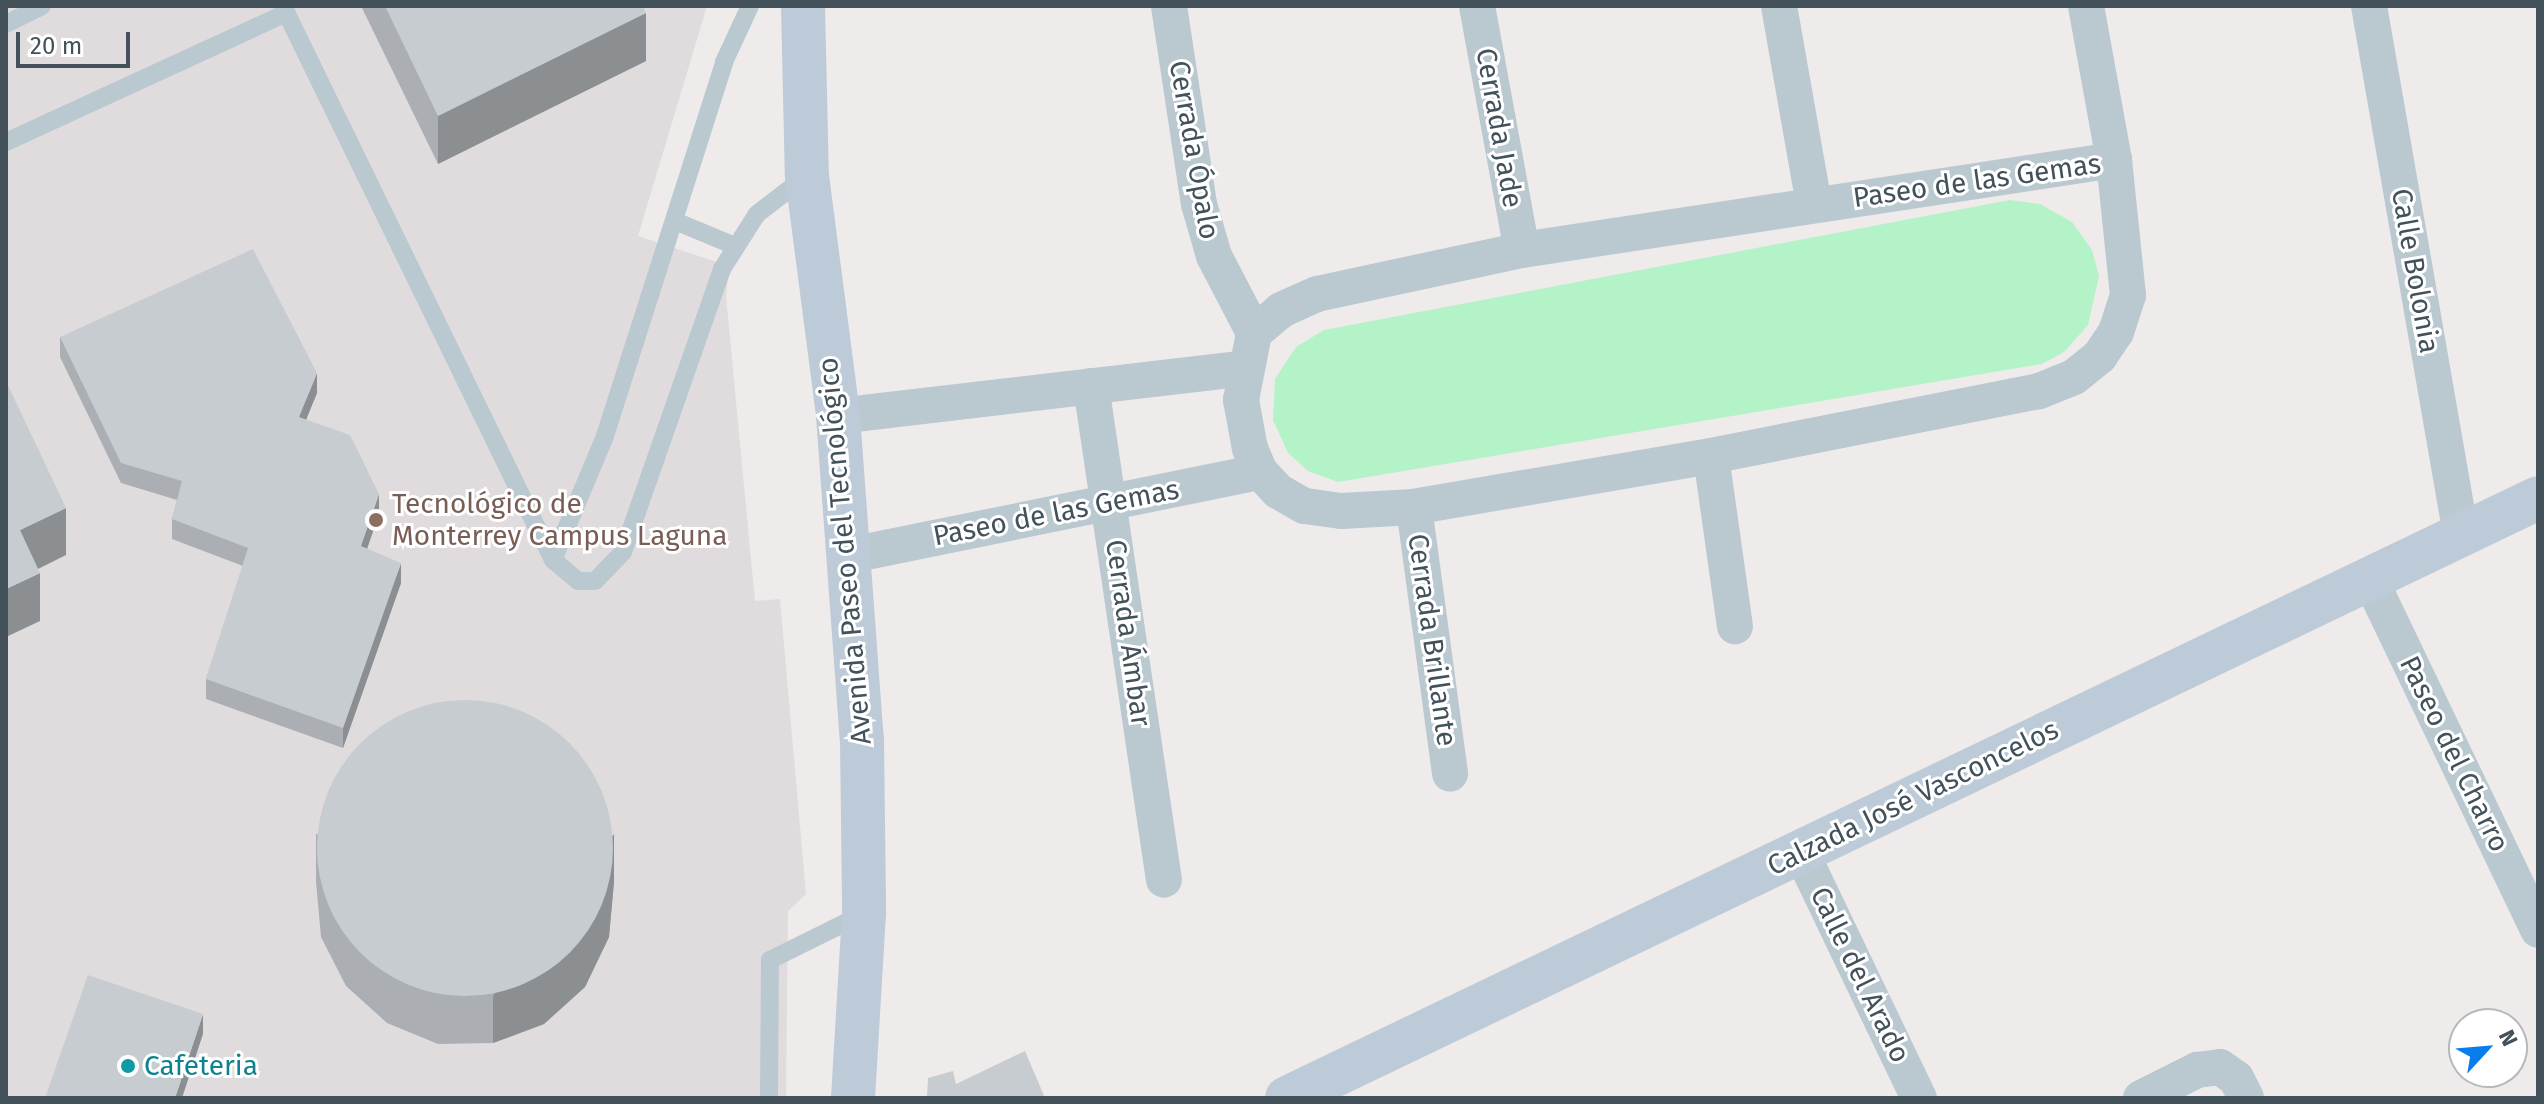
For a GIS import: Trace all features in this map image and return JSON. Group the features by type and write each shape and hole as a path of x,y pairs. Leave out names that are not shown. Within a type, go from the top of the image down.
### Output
{"main road":[{"name":"Avenida Paseo del Tecnológico","path":"803,6 807,176 838,416 851,555 864,913 853,1098"},
{"name":"Calzada José Vasconcelos","path":"1287,1098 2538,498"}],"street":[{"name":"Cerrada Ópalo","path":"1169,6 1199,204 1214,256 1254,333"},
{"name":"Cerrada Jade","path":"1477,6 1522,250"},
{"path":"1779,6 1814,204"},
{"path":"2086,6 2114,160"},
{"name":"Calle Bolonia","path":"2369,6 2461,535"},
{"name":"Paseo de las Gemas","path":"2114,160 2128,295 2116,332 2100,356 2074,377 2039,391 1711,456 1414,507 1341,511 1304,506 1278,491 1260,472 1246,432 1244,368 1254,333 1281,310 1317,294 1522,250 2114,160"},
{"path":"838,416 1244,368"},
{"name":"Cerrada Ámbar","path":"1091,386 1164,880"},
{"path":"1711,456 1735,626"},
{"name":"Paseo de las Gemas","path":"851,555 1260,472"},
{"name":"Cerrada Brillante","path":"1414,507 1450,774"},
{"name":"Paseo del Charro","path":"2370,579 2538,930"},
{"name":"Calle del Arado","path":"1801,852 1919,1098"},
{"path":"2141,1098 2197,1070 2220,1067 2236,1078 2246,1098"}],"lane":[{"path":"6,24 42,6"},
{"path":"553,560 605,436 724,62 750,6"},
{"path":"6,142 285,10 553,560 578,581 595,581 623,552 722,269 735,246 757,214 807,176"},
{"path":"675,221 735,246"},
{"path":"769,1098 770,960 864,913"}],"shaded area":[{"name":"Tecnológico de Monterrey Campus Laguna","path":"6,6 707,6 638,236 729,266 726,296 755,601 780,599 806,894 788,911 786,1098 6,1098"}],"green space":[{"path":"2010,200 2040,204 2072,222 2092,250 2099,276 2088,325 2064,352 2042,364 1338,482 1308,471 1288,453 1273,420 1275,379 1296,347 1324,330"}],"building":[{"path":"385,6 643,6 646,13 438,116"},
{"path":"253,249 317,373 299,417 350,435 379,494 361,546 401,563 343,728 206,679 248,548 172,519 182,481 121,463 60,337"},
{"path":"6,381 66,508 20,530 40,573 6,589"},
{"path":"465,700 494,703 522,711 570,743 602,791 610,819 613,848 610,877 602,905 570,953 522,985 494,993 465,996 436,993 408,985 360,953 328,905 320,877 317,848 320,819 328,791 360,743 408,711 436,703"},
{"name":"Cafeteria","path":"88,975 203,1014 175,1098 45,1098"},
{"path":"1025,1051 1045,1098 927,1098 928,1078 953,1071 956,1084"}],"place":[{"name":"Tecnológico de Monterrey Campus Laguna","path":"376,520"},
{"name":"Cafeteria","path":"128,1066"}]}
